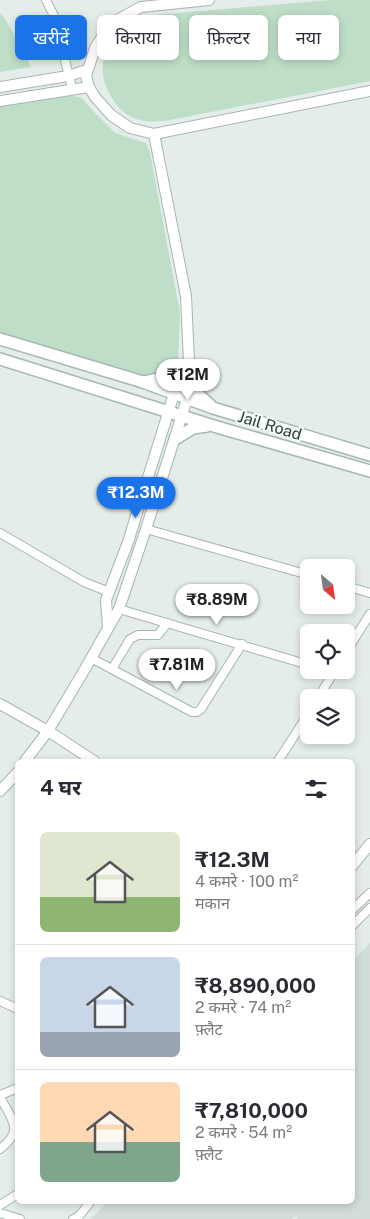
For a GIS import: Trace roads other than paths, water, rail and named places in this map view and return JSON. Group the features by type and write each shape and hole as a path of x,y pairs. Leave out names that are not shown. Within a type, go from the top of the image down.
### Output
{"main road":[{"name":"Jail Road","path":"0,339 143,382 213,408 370,455"},
{"name":"Jail Road","path":"0,359 212,426 370,471"},
{"path":"143,382 185,373 199,394 213,408"},
{"path":"175,439 193,428 212,426"}],"street":[{"path":"46,0 54,15"},
{"path":"53,0 54,15"},
{"path":"209,0 141,4 119,19 105,32 95,48 86,76 89,87 95,97 111,115 130,128 154,134 177,131 370,91"},
{"path":"64,60 72,88"},
{"path":"0,87 68,76 87,70"},
{"path":"0,101 72,88 89,87"},
{"path":"27,759 48,731 119,609 187,399 185,373 188,344 186,296 154,134"},
{"path":"108,629 106,606 109,592 128,542 173,394 185,373"},
{"path":"146,528 300,572"},
{"path":"0,533 84,582 109,592"},
{"path":"355,589 370,593"},
{"path":"119,609 300,662"},
{"path":"355,638 370,614"},
{"path":"112,669 130,638 138,635 158,635 167,623"},
{"path":"92,658 192,712 197,712 202,709 242,644"},
{"path":"0,704 48,731 91,759"},
{"path":"279,759 300,727"},
{"path":"2,788 15,775"},
{"path":"355,862 370,844"},
{"path":"355,907 370,893"},
{"path":"355,923 370,908"},
{"path":"0,1001 15,1008"},
{"path":"15,1089 0,1096 15,1128"},
{"path":"0,1149 11,1141 15,1132"},
{"path":"0,1205 15,1196"},
{"path":"73,1219 79,1216 88,1204"},
{"path":"0,1213 20,1219"}]}
